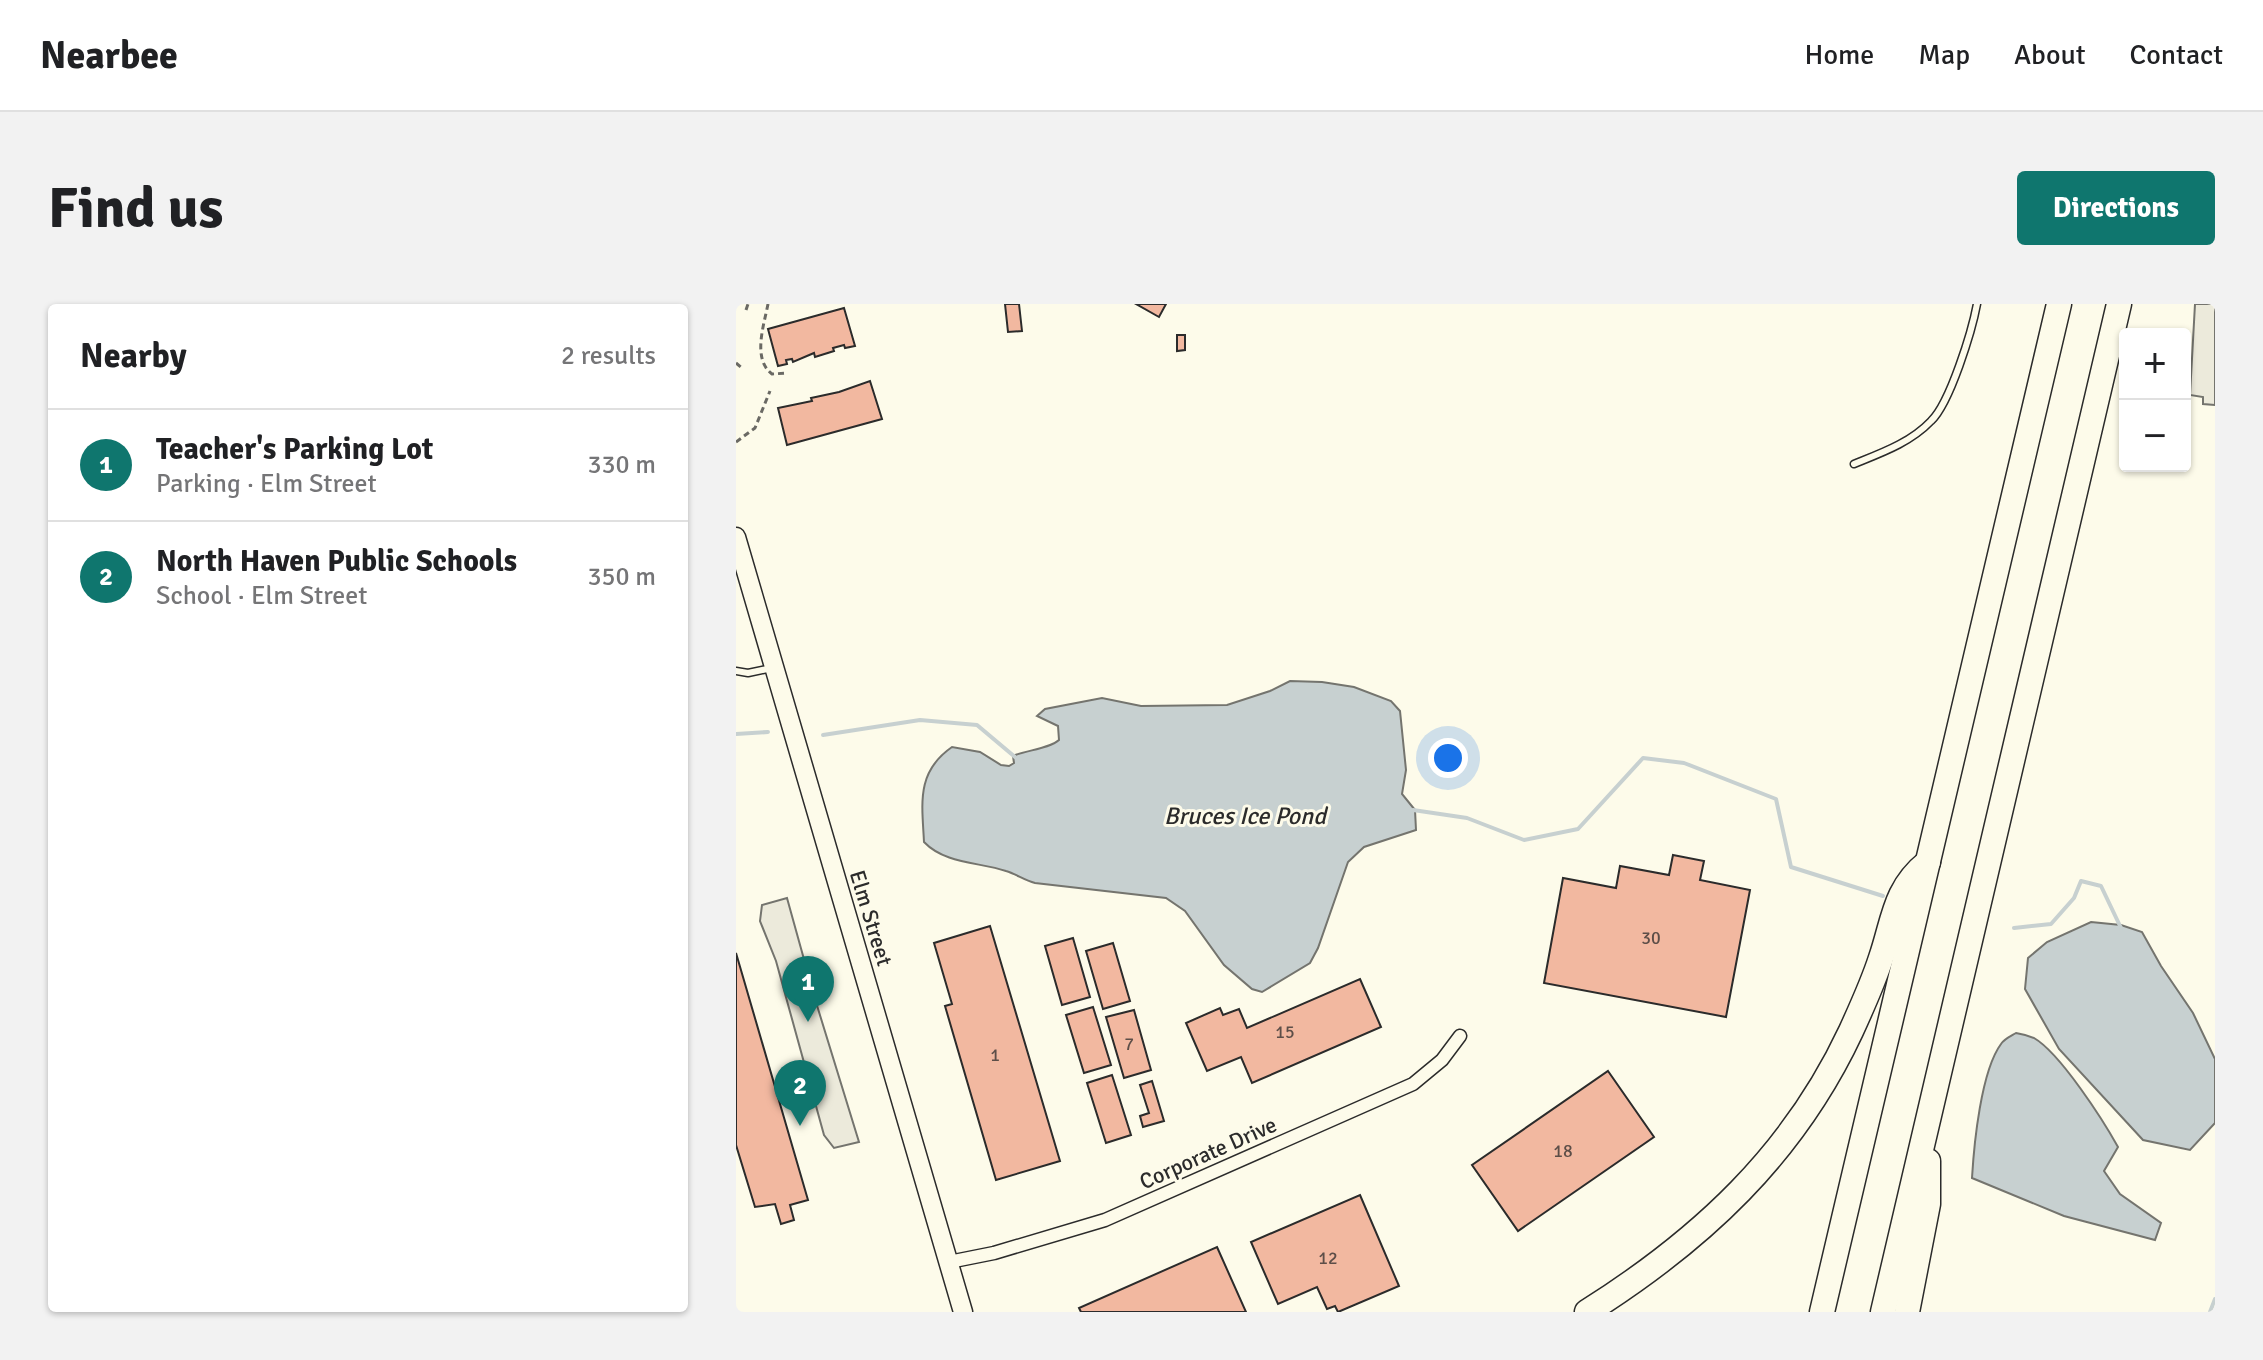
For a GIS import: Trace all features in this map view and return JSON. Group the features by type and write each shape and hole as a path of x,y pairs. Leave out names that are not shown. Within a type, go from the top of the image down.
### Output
{"highway":[{"path":"1822,1312 2059,304"},
{"path":"1883,1312 2119,304"},
{"path":"1587,1312 1658,1265 1693,1237 1733,1199 1783,1140 1826,1078 1850,1034 1876,973 1901,892 1910,877 1928,862"},
{"path":"1907,1312 1930,1185 1924,1138"}],"street":[{"name":"Elm Street","path":"736,537 963,1312"},
{"name":"Corporate Drive","path":"949,1262 994,1253 1114,1216 1413,1084 1442,1060 1460,1036"}],"lane":[{"path":"1854,464 1900,445 1933,420 1964,350 1977,304"},
{"path":"736,671 748,673 776,667"}],"path":[{"path":"746,310 748,304"},
{"path":"768,304 761,338 764,363 772,374 788,373"},
{"path":"736,363 742,368"},
{"path":"736,442 755,428 770,391"}],"shaded area":[{"path":"2195,304 2215,304 2215,405 2203,404 2203,397 2191,395"},
{"path":"787,898 859,1142 834,1148 824,1135 776,961 760,921 762,905"}],"water":[{"name":"Bruces Ice Pond","path":"1290,681 1354,687 1391,701 1400,711 1406,770 1402,794 1415,810 1416,830 1364,847 1348,862 1310,963 1262,992 1252,989 1224,965 1185,911 1166,898 1035,883 1006,871 942,855 924,842 922,801 927,778 940,757 952,747 980,752 1001,765 1009,766 1014,763 1013,756 1059,740 1058,726 1037,716 1045,709 1102,698 1141,706 1227,705"},
{"path":"2091,922 2121,925 2142,932 2193,1013 2215,1059 2215,1123 2190,1150 2143,1140 2059,1049 2025,989 2028,958 2047,942"},
{"path":"2016,1033 2034,1038 2044,1046 2092,1105 2118,1147 2104,1171 2120,1194 2161,1223 2155,1240 2064,1216 1972,1178 1980,1108 1988,1072 2001,1044"}],"building":[{"path":"1005,304 1019,304 1022,331 1008,332"},
{"path":"1136,304 1166,304 1159,317"},
{"path":"844,308 855,346 845,348 844,345 833,348 834,351 815,357 814,353 793,362 792,359 786,360 787,364 778,366 768,329"},
{"path":"1177,335 1185,335 1185,350 1177,351"},
{"path":"870,381 882,419 787,445 778,408 812,401 811,398"},
{"path":"1673,855 1704,861 1700,880 1750,890 1726,1017 1544,983 1563,878 1616,888 1620,866 1669,875"},
{"path":"990,926 1060,1161 996,1180 945,1006 952,1004 934,943"},
{"path":"1073,938 1090,997 1062,1005 1045,946"},
{"path":"1113,943 1130,1001 1103,1009 1086,951"},
{"path":"736,953 808,1200 790,1205 794,1220 781,1224 775,1204 755,1207 736,1145"},
{"path":"1360,979 1381,1027 1252,1083 1241,1057 1207,1071 1186,1023 1220,1008 1223,1015 1239,1009 1247,1028"},
{"path":"1093,1007 1111,1065 1084,1073 1066,1015"},
{"path":"1134,1010 1151,1070 1124,1078 1106,1017"},
{"path":"1608,1071 1654,1137 1518,1231 1472,1165"},
{"path":"1112,1075 1131,1135 1106,1143 1087,1083"},
{"path":"1152,1081 1164,1121 1143,1127 1140,1116 1149,1113 1140,1085"},
{"path":"1360,1195 1399,1286 1338,1312 1335,1306 1327,1309 1317,1287 1278,1304 1251,1242"},
{"path":"1217,1247 1246,1312 1081,1312 1079,1308"}],"waterway":[{"path":"823,735 920,720 977,725 1015,757"},
{"path":"736,734 768,732"},
{"path":"1413,810 1467,818 1524,840 1578,829 1643,758 1684,763 1776,799 1791,867 1883,896"},
{"path":"2014,928 2051,924 2074,898 2081,881 2101,886 2121,928"},
{"path":"2210,1312 2215,1299"}],"place":[{"name":"Teacher's Parking Lot","path":"808,1022"},
{"name":"North Haven Public Schools","path":"800,1126"}]}
